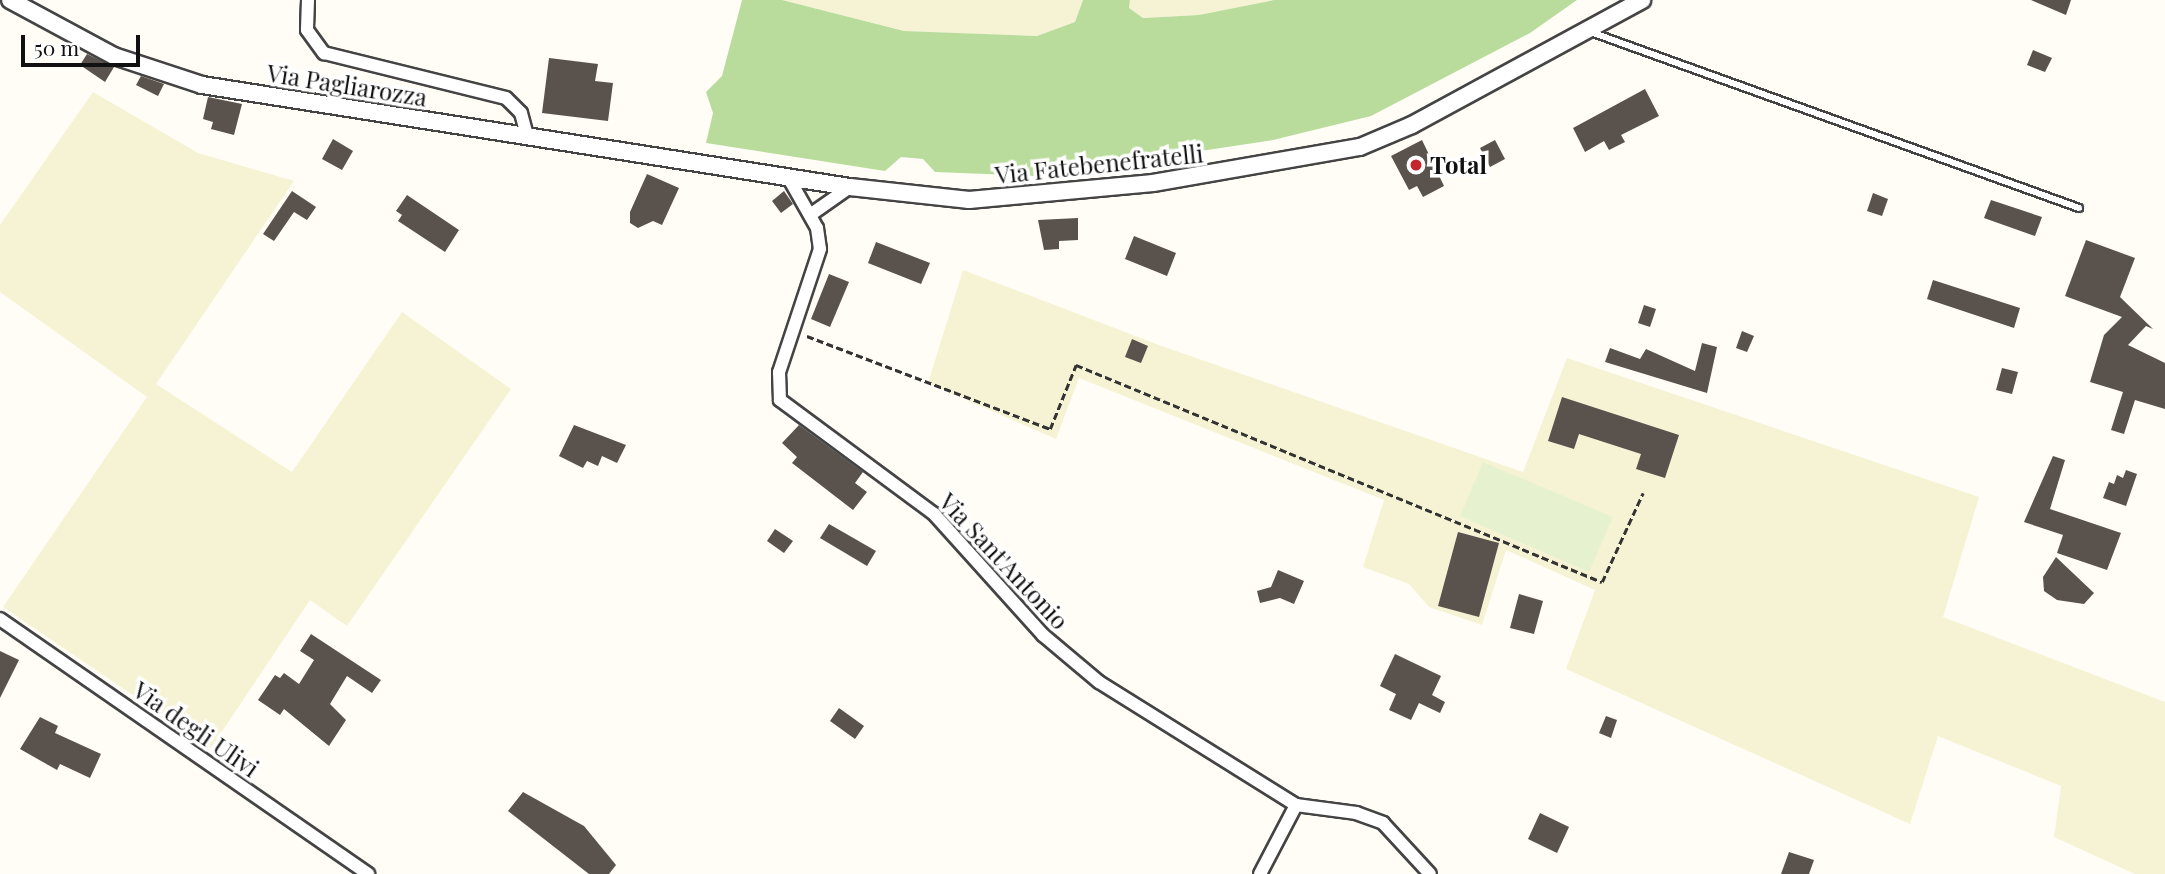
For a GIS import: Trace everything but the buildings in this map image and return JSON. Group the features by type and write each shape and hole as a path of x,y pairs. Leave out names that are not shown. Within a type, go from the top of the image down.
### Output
{"street":[{"name":"Via Pagliarozza","path":"10,0 114,56 167,76 527,136"},
{"path":"308,0 307,30 324,52 506,98 521,113 527,136"},
{"name":"Via Fatebenefratelli","path":"527,136 932,198 1017,198 1310,158 1390,136 1642,0"},
{"name":"Via Sant'Antonio","path":"787,174 810,215 819,257 793,330 777,386 782,403 934,513 1020,612 1092,677 1296,805"},
{"path":"810,215 850,187"},
{"name":"Via degli Ulivi","path":"0,619 368,874"},
{"path":"1260,874 1296,805 1377,820 1430,874"}],"lane":[{"path":"1586,31 2079,208"}],"path":[{"path":"793,330 1050,429 1076,365 1602,582 1643,493"}],"shaded area":[{"path":"782,0 1083,0 1075,22 1037,36 904,31"},
{"path":"1130,0 1274,0 1199,15 1143,18 1129,8"},
{"path":"93,92 198,153 294,181 156,384 292,472 402,312 511,389 347,626 310,600 211,748 3,607 147,397 0,292 0,225"},
{"path":"963,270 1159,345 1523,472 1567,358 1979,497 1943,617 2165,702 2165,874 2135,874 2054,837 2061,786 1938,736 1910,824 1566,669 1595,590 1506,550 1482,625 1429,607 1409,584 1363,567 1384,500 1079,378 1056,439 928,383"}],"green space":[{"path":"742,0 782,0 904,31 1037,36 1075,22 1083,0 1130,0 1129,8 1143,18 1199,15 1274,0 1577,0 1530,33 1371,116 1273,140 1035,176 935,172 923,159 901,157 885,171 706,143 713,113 706,92 722,76"},
{"path":"1483,462 1613,517 1589,572 1460,516"}],"place":[{"name":"Total","path":"1416,165"}]}
